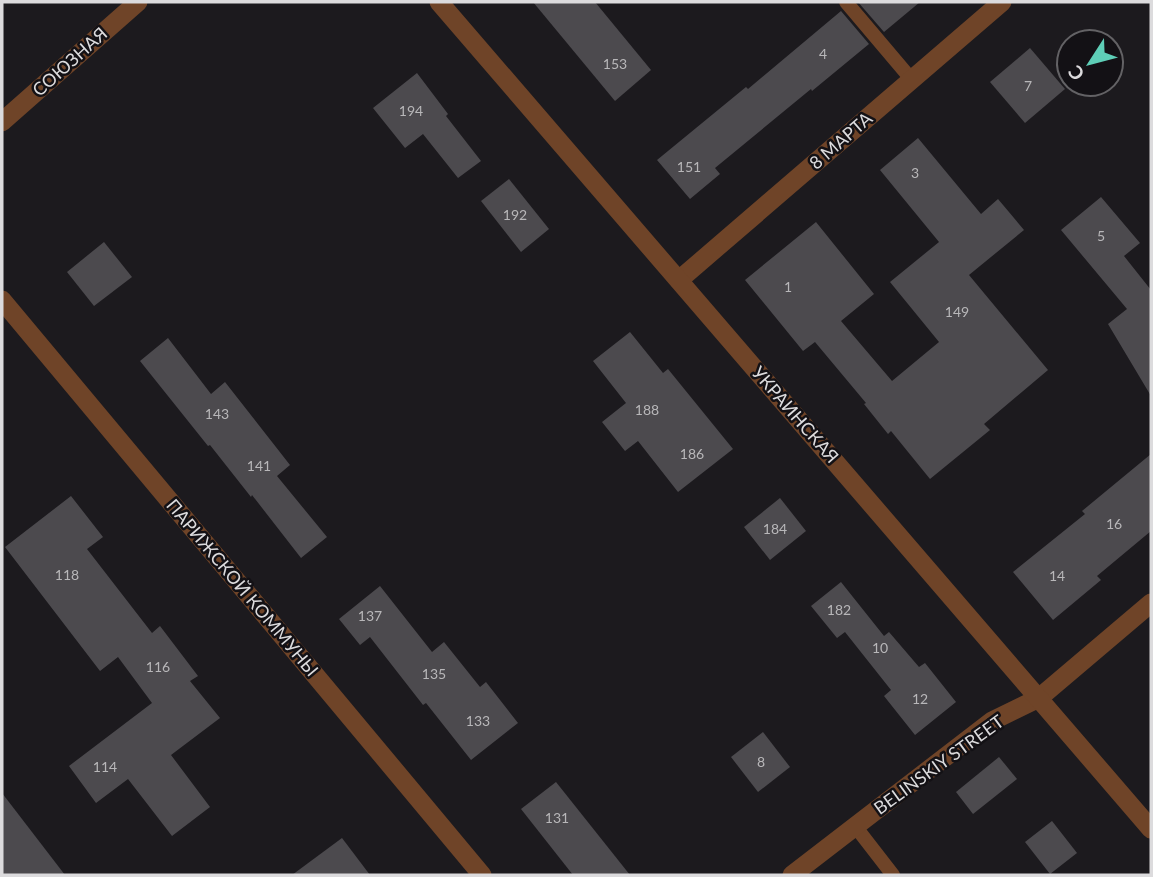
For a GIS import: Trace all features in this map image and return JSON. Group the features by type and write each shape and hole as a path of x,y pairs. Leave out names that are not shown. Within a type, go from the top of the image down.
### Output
{"street":[{"name":"СОЮЗНАЯ","path":"2,122 138,2"},
{"name":"УКРАИНСКАЯ","path":"439,2 1151,829"},
{"name":"8 МАРТА","path":"679,280 1002,2"},
{"name":"ПАРИЖСКОЙ КОММУНЫ","path":"2,300 482,875"},
{"name":"BELINSKIY STREET","path":"792,875 992,721 1039,698 1151,603"}],"lane":[{"path":"846,2 912,79"},
{"path":"855,826 893,875"}],"building":[{"path":"533,2 595,2 651,70 615,101"},
{"path":"858,2 920,2 884,32"},
{"path":"841,11 869,44 715,168 720,174 690,199 657,160"},
{"path":"1030,48 1055,77 1055,98 1025,123 990,82"},
{"path":"417,73 481,161 458,178 423,134 405,148 373,108"},
{"path":"918,138 981,214 998,199 1024,230 969,275 1048,370 984,424 990,430 930,479 891,431 888,434 815,342 803,351 745,280 816,222 874,294 841,321 892,381 939,342 890,282 939,242 880,170"},
{"path":"509,179 549,229 521,252 481,201"},
{"path":"1101,197 1140,243 1124,256 1151,290 1151,396 1108,324 1127,309 1061,230"},
{"path":"104,242 132,277 94,306 67,272"},
{"path":"630,332 663,373 668,369 733,449 678,492 638,441 625,451 602,422 626,403 593,361"},
{"path":"168,338 211,394 225,382 290,465 277,476 327,537 301,558 140,361"},
{"path":"1151,454 1151,531 1097,576 1101,580 1053,620 1013,572 1085,514 1082,511"},
{"path":"71,496 103,537 87,549 152,633 160,626 198,676 190,681 220,718 171,755 210,807 172,836 128,779 96,803 69,766 152,703 118,657 100,671 5,547"},
{"path":"780,498 806,531 770,560 744,527"},
{"path":"841,582 884,636 889,632 919,667 925,663 956,702 915,735 884,696 891,690 845,632 837,638 811,606"},
{"path":"380,586 432,652 444,642 480,687 486,682 518,723 471,760 426,703 423,705 370,637 360,645 339,619"},
{"path":"763,732 790,767 758,792 731,757"},
{"path":"999,757 1017,779 973,814 956,792"},
{"path":"556,782 630,875 573,875 521,809"},
{"path":"2,793 65,875 2,875"},
{"path":"1052,821 1077,853 1050,874 1025,842"},
{"path":"342,838 370,875 292,875"}]}
